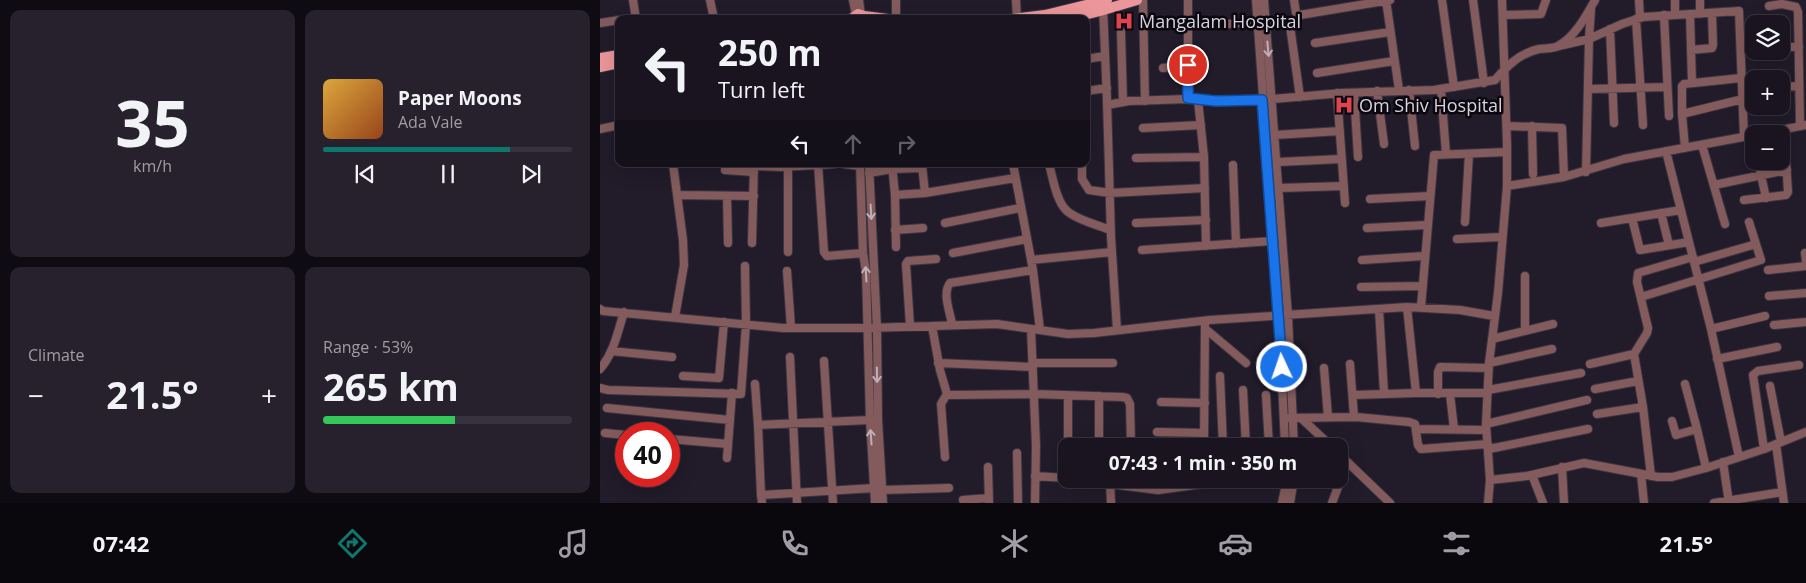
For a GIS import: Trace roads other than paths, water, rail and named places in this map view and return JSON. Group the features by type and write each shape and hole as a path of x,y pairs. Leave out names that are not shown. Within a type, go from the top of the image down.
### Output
{"main road":[{"path":"1045,15 1137,0"},
{"path":"1078,15 1104,4"},
{"path":"600,58 615,56"},
{"path":"600,67 615,65"}],"street":[{"path":"633,0 636,15"},
{"path":"710,0 713,15"},
{"path":"853,0 857,15"},
{"path":"857,15 859,0"},
{"path":"896,0 896,15"},
{"path":"1015,15 1016,0"},
{"path":"1143,0 1145,101"},
{"path":"1188,0 1188,98"},
{"path":"1256,0 1279,316 1285,438"},
{"path":"1264,0 1297,418 1295,438"},
{"path":"1294,0 1296,13 1300,15 1387,0 1399,90"},
{"path":"1442,0 1454,87"},
{"path":"1473,0 1484,83"},
{"path":"1488,503 1490,480 1486,427 1489,365 1498,293 1507,186 1507,126 1502,0"},
{"path":"1503,15 1541,14 1546,0"},
{"path":"1639,0 1638,18 1643,125"},
{"path":"1675,0 1675,15"},
{"path":"1700,0 1700,14"},
{"path":"1586,172 1589,39 1593,3"},
{"path":"1558,46 1572,34 1587,15 1593,3"},
{"path":"1104,4 1110,230 1118,330"},
{"path":"1769,6 1782,4 1796,7 1798,12 1799,86 1803,126 1790,129"},
{"path":"1107,105 1122,102 1188,98 1216,101 1262,100 1377,91 1441,89 1484,83 1495,80 1505,68 1524,53 1589,39 1638,18 1739,11 1741,78 1748,125"},
{"path":"1691,50 1712,48 1712,13"},
{"path":"1690,14 1692,84"},
{"path":"1664,15 1669,116"},
{"path":"600,23 615,21"},
{"path":"1215,26 1257,22"},
{"path":"1266,24 1287,23 1290,26 1300,97"},
{"path":"1610,29 1614,123"},
{"path":"1121,32 1122,102"},
{"path":"1315,43 1390,32"},
{"path":"1790,47 1799,47"},
{"path":"1090,58 1105,56"},
{"path":"1317,73 1394,60"},
{"path":"1162,68 1188,65"},
{"path":"1684,148 1682,86 1741,78"},
{"path":"1790,86 1799,86"},
{"path":"1588,89 1668,87"},
{"path":"1090,90 1107,88"},
{"path":"1441,89 1446,154"},
{"path":"1409,90 1415,146"},
{"path":"1377,91 1384,144"},
{"path":"1354,93 1358,157"},
{"path":"1337,94 1345,203"},
{"path":"1682,114 1743,98"},
{"path":"1198,100 1204,157 1206,246"},
{"path":"1143,128 1201,125"},
{"path":"600,129 615,126"},
{"path":"1507,126 1562,128 1564,177"},
{"path":"1532,126 1533,174"},
{"path":"1275,135 1340,131"},
{"path":"1507,186 1586,172 1624,159 1745,137"},
{"path":"1702,145 1725,224"},
{"path":"1666,151 1711,329 1739,457"},
{"path":"1421,307 1434,155 1507,152"},
{"path":"1465,222 1469,154"},
{"path":"1136,158 1204,157"},
{"path":"1278,162 1341,159"},
{"path":"1233,165 1236,244"},
{"path":"673,167 683,240 684,264 675,317"},
{"path":"725,170 754,167 752,244"},
{"path":"788,167 788,252"},
{"path":"818,167 824,252 827,256 863,253"},
{"path":"860,167 863,253 866,272 870,420 878,489 883,503"},
{"path":"869,167 877,328 878,489 875,503"},
{"path":"869,173 889,167"},
{"path":"892,167 895,195 896,247"},
{"path":"922,167 925,193"},
{"path":"1013,167 1033,270 1035,503"},
{"path":"1050,167 1060,199 1066,210 1073,215 1110,230"},
{"path":"1082,167 1082,180 1089,190 1110,193 1205,188"},
{"path":"1760,170 1766,198"},
{"path":"1714,185 1787,170 1788,192 1786,195 1744,200"},
{"path":"895,195 925,193 1015,178"},
{"path":"1279,188 1344,186"},
{"path":"678,195 754,196"},
{"path":"727,196 728,243"},
{"path":"1370,199 1430,196"},
{"path":"945,223 1020,208"},
{"path":"1601,223 1681,210"},
{"path":"1661,213 1669,245"},
{"path":"1632,218 1640,250 1689,242"},
{"path":"1136,223 1206,220"},
{"path":"1641,297 1761,260 1749,222"},
{"path":"1367,228 1427,225"},
{"path":"896,230 923,228"},
{"path":"1458,239 1502,237"},
{"path":"953,253 1027,240"},
{"path":"1142,250 1273,241"},
{"path":"1651,476 1643,407 1634,354 1648,328 1637,282 1638,273 1756,244"},
{"path":"1031,260 1112,252"},
{"path":"1806,253 1806,261"},
{"path":"1362,260 1424,256"},
{"path":"910,326 907,262 936,259"},
{"path":"600,388 608,390 741,394 746,324 745,266"},
{"path":"1768,270 1806,266"},
{"path":"952,324 946,294 947,286 950,283 1033,270"},
{"path":"787,271 791,328"},
{"path":"1525,276 1525,331"},
{"path":"1361,287 1422,286"},
{"path":"1769,296 1806,293"},
{"path":"600,309 603,311 791,328 877,328 997,324 1068,334 1205,321 1407,307 1460,310 1494,316"},
{"path":"1407,307 1416,393"},
{"path":"1379,309 1384,393"},
{"path":"600,369 611,351 624,312"},
{"path":"1711,329 1765,316"},
{"path":"1204,438 1205,321"},
{"path":"683,376 719,378 724,322"},
{"path":"1774,325 1806,322"},
{"path":"1492,339 1553,324"},
{"path":"932,326 938,363 946,394 941,404 945,456"},
{"path":"1205,330 1246,363"},
{"path":"1718,359 1777,347"},
{"path":"1438,394 1438,372 1440,367 1489,365 1552,349"},
{"path":"611,351 672,356"},
{"path":"1590,364 1634,354"},
{"path":"790,357 797,503"},
{"path":"824,361 833,503"},
{"path":"938,363 1033,365 1113,363"},
{"path":"1350,364 1354,418"},
{"path":"1764,449 1753,375 1758,371 1799,365"},
{"path":"1324,368 1328,418"},
{"path":"1353,395 1488,392 1582,373"},
{"path":"1220,376 1223,438"},
{"path":"1595,389 1638,381"},
{"path":"755,384 762,499 796,492 949,488"},
{"path":"1685,384 1706,468"},
{"path":"1770,386 1779,443 1784,503"},
{"path":"1243,390 1246,438"},
{"path":"727,458 732,393"},
{"path":"946,394 949,396 1035,394 1127,398 1129,401 1131,438"},
{"path":"1450,394 1454,430"},
{"path":"1266,395 1269,438"},
{"path":"1068,396 1068,438"},
{"path":"1099,396 1099,438"},
{"path":"1416,429 1454,430 1486,427 1587,400"},
{"path":"1161,402 1205,403"},
{"path":"1596,414 1643,407"},
{"path":"607,408 730,420"},
{"path":"1284,418 1354,418 1409,422 1414,424 1418,445 1421,449 1488,446 1588,429"},
{"path":"1297,418 1321,438"},
{"path":"758,425 870,420"},
{"path":"1672,421 1676,435 1697,429"},
{"path":"1156,432 1204,433"},
{"path":"1490,480 1532,475 1584,463 1651,476 1672,477 1764,449 1806,432"},
{"path":"604,433 615,434"},
{"path":"680,440 728,444"},
{"path":"1017,452 1018,503"},
{"path":"1723,462 1729,502"},
{"path":"1348,463 1390,503"},
{"path":"963,500 989,501 988,467"},
{"path":"1562,467 1564,503"},
{"path":"1641,474 1644,503"},
{"path":"1532,475 1543,503"},
{"path":"1035,476 1058,477"},
{"path":"1110,488 1110,503"},
{"path":"1147,488 1158,490 1169,488"},
{"path":"1282,503 1286,488"},
{"path":"1289,488 1290,503"},
{"path":"1332,503 1338,488"},
{"path":"1714,503 1782,492"}],"place":[{"name":"Mangalam Hospital","path":"1124,21"},
{"name":"Om Shiv Hospital","path":"1344,105"}]}
